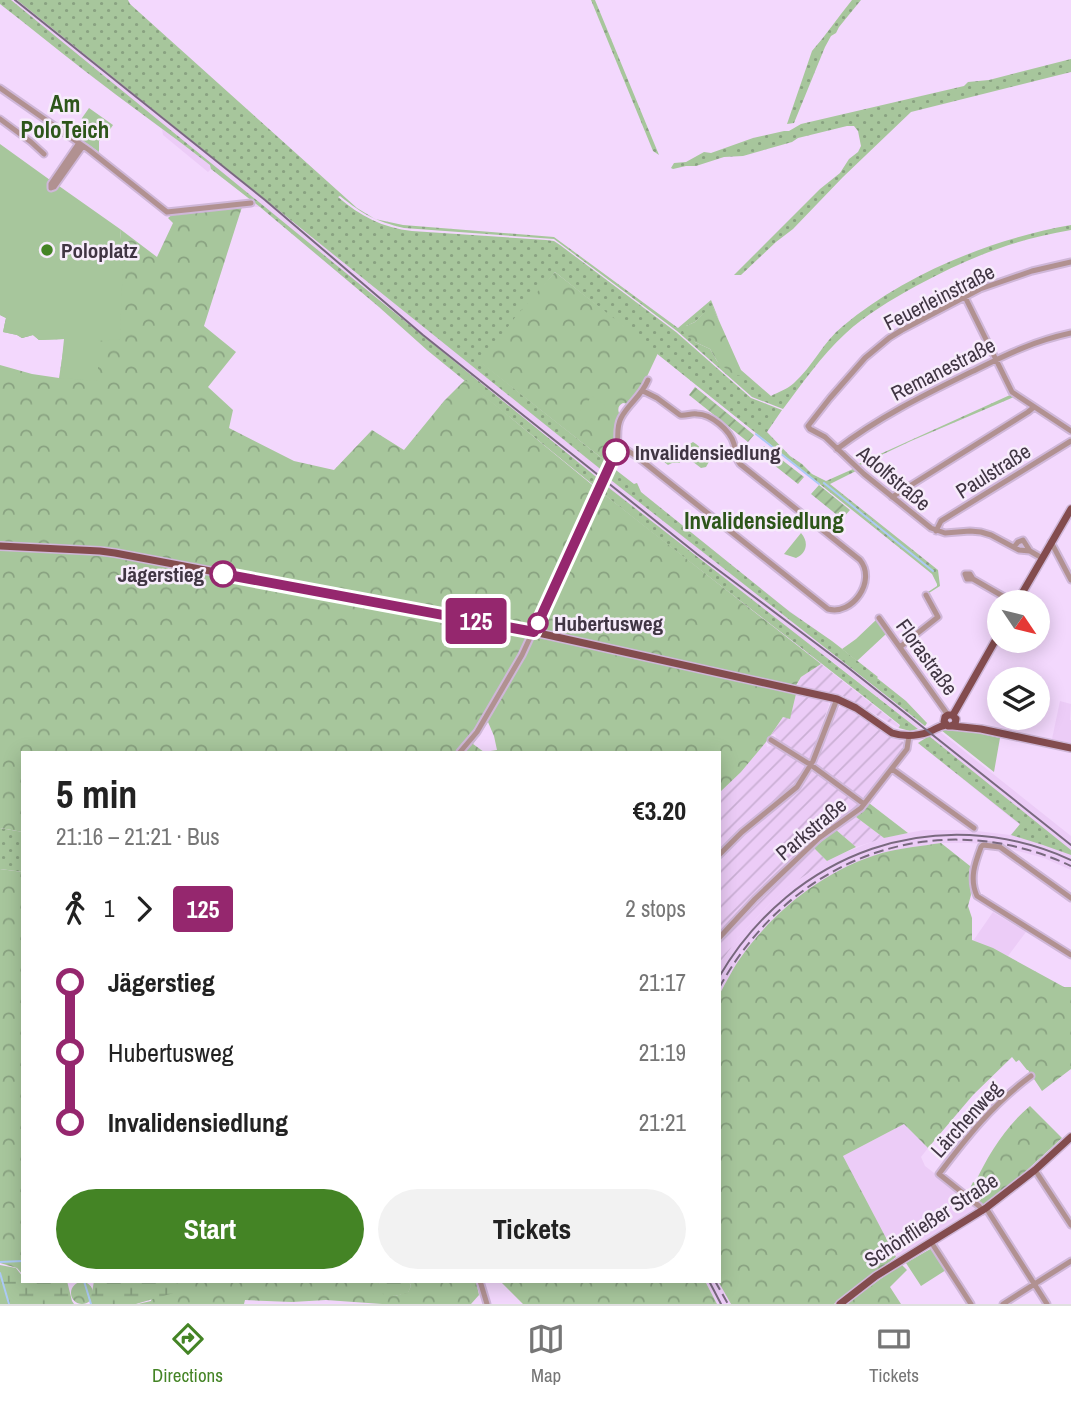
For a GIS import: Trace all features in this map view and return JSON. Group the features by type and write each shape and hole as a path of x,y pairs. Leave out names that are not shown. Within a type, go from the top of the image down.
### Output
{"main road":[{"path":"1022,590 1071,509"},
{"path":"0,546 107,552 534,632 837,699 887,729 909,736 950,720 988,653"},
{"path":"950,720 1071,748"},
{"name":"Schönfließer Straße","path":"840,1304 876,1276 985,1210 1071,1137"}],"street":[{"path":"0,88 107,160 174,211 251,203"},
{"path":"0,119 44,154"},
{"path":"84,146 54,187 51,188 51,184 84,146"},
{"name":"Feuerleinstraße","path":"811,421 865,358 910,325 980,290 1013,277 1071,262"},
{"path":"965,297 1012,392 1071,431"},
{"name":"Remanestraße","path":"837,449 883,417 996,359 1046,338 1071,333"},
{"path":"461,751 477,732 534,632 619,445 620,420 643,391 648,380"},
{"path":"619,445 637,456 828,609 837,611 846,608 864,585 867,572 860,560 740,464 736,458 733,440 725,429 706,416 680,415 643,391"},
{"path":"892,497 1034,407"},
{"name":"Adolfstraße","path":"811,421 809,429 825,437 858,470 936,531 981,532 1042,558"},
{"name":"Paulstraße","path":"936,531 942,522 1071,441"},
{"path":"1051,542 1071,580"},
{"path":"974,579 994,590"},
{"path":"900,647 939,620 926,595"},
{"name":"Florastraße","path":"879,618 950,720"},
{"path":"721,853 742,832 794,790 811,765 837,699"},
{"name":"Parkstraße","path":"721,936 755,899 820,838 864,804 908,748 909,736"},
{"path":"771,740 864,804"},
{"path":"892,769 974,828"},
{"path":"1071,898 1002,848 981,846 973,869 975,894 1071,955"},
{"name":"Lärchenweg","path":"985,1210 939,1174 985,1116 1010,1091 1031,1076"},
{"path":"1035,1170 1071,1225"},
{"path":"985,1210 1047,1304"},
{"path":"931,1242 971,1304"},
{"path":"1003,1304 1071,1261"},
{"path":"479,1303 486,1302 481,1283"}],"shaded area":[{"path":"0,0 34,0 608,463 597,488 433,355 260,207 242,207 241,202 251,200 211,169 208,172 163,135 162,129 83,70"},
{"path":"612,467 634,484 637,483 641,492 784,607 842,649 835,655 925,726 918,729 829,659 820,664 601,492"},
{"path":"821,664 900,726 899,728 843,696 797,685 801,677"},
{"path":"796,694 824,700 829,705 810,758 806,760 777,741 775,734 771,735 783,717 790,718"},
{"path":"1060,701 1071,704 1071,743 1052,739"},
{"path":"841,706 904,743 902,750 865,797 860,798 817,767 815,762 835,712"},
{"path":"939,731 1071,836 1071,870 1044,858 995,845 941,843 881,854 833,875 779,913 743,954 721,992 721,961 739,937 772,901 827,861 887,837 924,830 969,830 1010,835 1020,825 918,743"},
{"path":"766,742 767,747 774,745 805,765 794,785 721,846 721,791"},
{"path":"815,771 858,802 858,807 818,836 751,899 721,932 721,856 741,836 798,791 810,772"},
{"path":"856,817 884,838 856,847 835,829"},
{"path":"814,848 827,861 792,884 770,903 721,961 721,940 751,907"},
{"path":"993,912 1026,932 1008,956 973,941"},
{"path":"904,1124 928,1148 921,1157 925,1166 978,1207 896,1258 843,1156"},
{"path":"706,1283 719,1283 731,1304 717,1304"}],"green space":[{"path":"0,0 11,0 600,480 597,488 427,350 260,207 211,169 210,165 100,83 0,4"},
{"path":"17,0 128,0 357,208 373,218 338,197 372,220 412,231 554,241 676,332 751,398 782,410 767,432 812,474 826,481 853,469 856,471 830,484 938,570 940,586 929,593 937,586 932,574 555,272 482,363 608,463 604,472"},
{"path":"591,0 595,0 659,155 653,151"},
{"path":"852,0 861,0 831,36 794,123 787,124 812,51"},
{"path":"1071,59 1071,72 911,112 793,229 741,275 734,275 820,189 840,173 849,159 858,152 861,146 858,131 854,126 847,126 743,156 724,157 696,166 671,168 674,163 686,162 704,152 711,153 753,138 789,131 801,124"},
{"path":"89,108 113,125 99,141 99,152 69,131 80,127"},
{"path":"0,144 50,180 47,186 49,190 53,191 59,186 120,229 123,260 120,339 98,341 98,381 60,378 64,339 39,340 33,335 22,338 3,332 6,318 0,315"},
{"path":"242,207 204,326 236,352 208,387 233,410 229,428 294,461 334,470 372,430 404,450 465,380 596,488 821,664 801,677 792,692 796,694 790,719 783,717 741,772 721,791 721,751 490,751 497,750 488,722 473,744 483,751 21,751 21,832 0,828 0,365 59,378 65,339 39,340 33,335 22,338 3,332 6,318 0,315 0,304 122,251 120,229 157,257 173,223 168,218 174,213"},
{"path":"376,219 403,225 554,237 678,328 711,300 719,320 712,306 695,322 686,326 695,342 710,349 717,361 741,375 741,370 771,396 794,383 843,326 894,290 980,249 1041,231 1071,225 1071,230 991,251 935,276 888,302 861,320 836,343 783,409 752,397 677,331 554,239 404,228"},
{"path":"555,272 658,353 643,385 629,404 623,403 619,406 620,415 615,425 614,443 608,463 481,363 516,316"},
{"path":"712,305 741,370 741,376 732,374 717,361 710,349 683,332 686,326 695,322"},
{"path":"695,387 754,435 748,442 689,395"},
{"path":"1010,395 1014,397 856,465"},
{"path":"592,396 606,406 591,426 577,416"},
{"path":"693,442 710,460 706,467 701,468 684,455 677,458 680,463 668,465 663,461 662,454 671,455"},
{"path":"764,446 804,477 798,484 759,453"},
{"path":"612,467 634,484 637,483 641,492 790,612 878,677 906,701 927,723 925,726 607,477"},
{"path":"604,484 918,729 910,731 899,728 900,725 601,492"},
{"path":"819,485 850,510 842,519 811,494"},
{"path":"801,533 806,544 803,553 796,558 784,554"},
{"path":"876,620 886,634 857,661 842,649"},
{"path":"956,728 1000,738 994,772 941,730"},
{"path":"929,736 1071,850 1071,855 1011,835 1020,824 918,743"},
{"path":"869,803 908,833 884,838 856,817"},
{"path":"0,828 21,832 21,872 0,869"},
{"path":"835,829 856,847 827,861 814,848"},
{"path":"941,843 970,866 971,895 968,906 972,918 972,940 993,948 1064,987 1071,987 1071,1069 1042,1091 1028,1070 1012,1057 973,1095 928,1148 904,1124 843,1156 896,1257 834,1304 731,1304 719,1283 721,991 757,936 788,906 842,869 889,851"},
{"path":"0,869 21,872 21,1273 17,1268 0,1263"},
{"path":"1030,1106 1062,1138 982,1207 967,1195 973,1182 975,1183 1005,1132"},
{"path":"932,1248 946,1270 921,1286 906,1263"},
{"path":"0,1265 16,1268 21,1274 21,1283 68,1283 74,1304 0,1304"},
{"path":"902,1265 907,1270 890,1287 901,1304 846,1304 890,1272"},
{"path":"86,1283 92,1289 90,1301 82,1304 74,1301 71,1293 74,1285"},
{"path":"94,1283 177,1283 184,1290 136,1304 90,1304"},
{"path":"156,1283 380,1283 379,1288 395,1296 408,1292 410,1283 476,1283 479,1295 471,1304 245,1300 244,1304 138,1304 151,1301"},
{"path":"379,1283 410,1283 411,1286 408,1293 395,1296 384,1295 378,1288"},
{"path":"502,1283 706,1283 717,1304 523,1304"}],"waterway":[{"path":"756,434 819,484"},
{"path":"824,483 933,571"},
{"path":"0,1262 21,1261"},
{"path":"0,1273 9,1304"},
{"path":"85,1283 91,1304"}],"tram line":[{"path":"15,0 265,200 423,335 697,554 846,666 1071,845"},
{"path":"721,974 750,934 786,897 827,869 872,849 920,837 970,835 1020,842 1071,860"},
{"path":"710,1283 721,1304"}],"railway":[{"path":"721,985 749,943 785,906 825,876 870,855 918,842 968,840 1019,848 1071,866"},
{"path":"716,1283 728,1304"}],"bus line":[{"name":"125","path":"223,574 534,632 616,452"}],"place":[{"name":"Poloplatz","path":"47,250"},
{"name":"Invalidensiedlung","path":"616,452"},
{"name":"Jägerstieg","path":"223,574"},
{"name":"Hubertusweg","path":"538,623"}],"district":[{"name":"Am PoloTeich","path":"65,116"},
{"name":"Invalidensiedlung","path":"764,520"}]}
